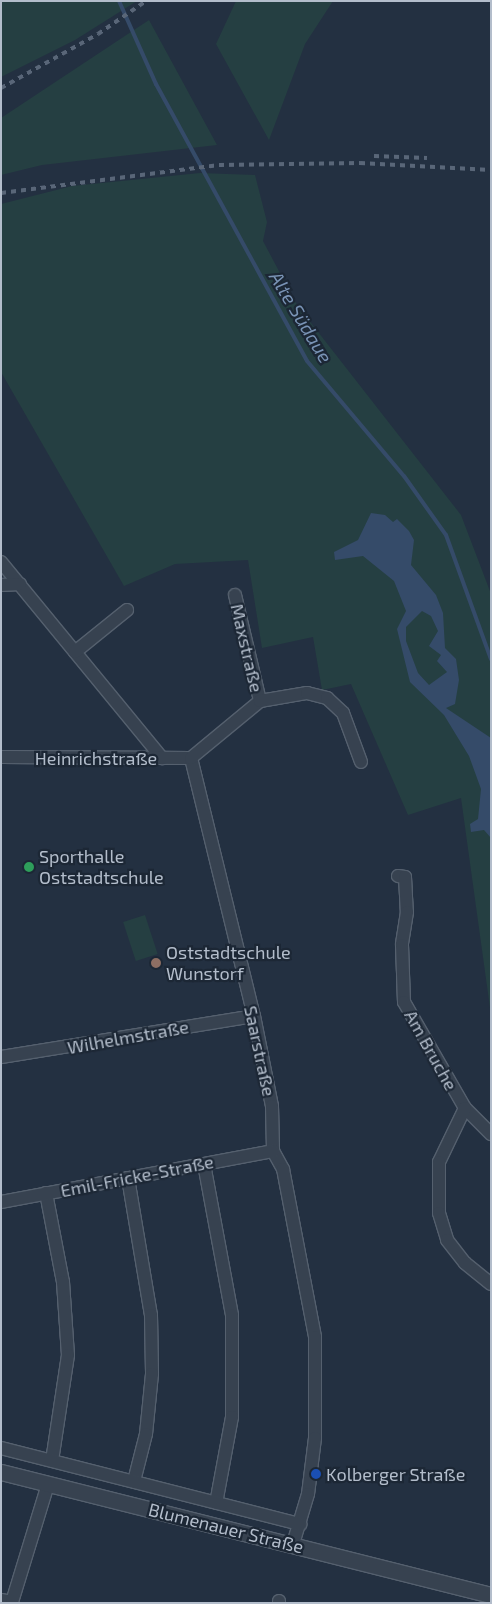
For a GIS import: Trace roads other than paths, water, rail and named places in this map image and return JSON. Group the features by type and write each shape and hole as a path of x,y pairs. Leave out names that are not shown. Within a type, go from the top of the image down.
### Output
{"street":[{"path":"1,562 162,758"},
{"path":"1,585 20,584"},
{"name":"Maxstraße","path":"234,595 260,701"},
{"path":"75,652 127,610"},
{"path":"191,758 260,701 307,693 327,698 343,713 361,762"},
{"name":"Heinrichstraße","path":"1,757 191,758"},
{"name":"Saarstraße","path":"191,758 254,1016 272,1106 273,1151 283,1169 316,1337 315,1438 300,1524 293,1544"},
{"name":"Am Bruche","path":"398,876 404,877 408,912 402,945 404,1002 465,1108 491,1134"},
{"name":"Wilhelmstraße","path":"1,1057 254,1016"},
{"name":"Am Bruche","path":"465,1108 439,1162 439,1213 447,1240 465,1263 491,1284"},
{"name":"Emil-Fricke-Straße","path":"1,1202 273,1151"},
{"path":"204,1164 232,1315 232,1417 216,1502"},
{"path":"128,1178 150,1315 152,1374 146,1434 134,1481"},
{"path":"46,1193 63,1282 68,1355 52,1461"},
{"name":"Blumenauer Straße","path":"1,1448 300,1524"},
{"name":"Blumenauer Straße","path":"1,1472 491,1595"},
{"path":"10,1601 48,1484"}],"water":[{"path":"371,513 385,515 393,522 397,519 409,531 414,540 411,565 436,595 443,613 445,648 456,659 459,680 455,704 446,708 491,738 491,838 484,830 471,832 470,824 478,819 481,789 469,756 444,715 410,682 397,629 406,611 394,581 363,556 335,560 334,552 358,540","holes":["422,611 431,616 438,631 429,646 441,655 437,661 447,672 429,685 418,673 406,641 406,627"]}],"waterway":[{"name":"Alte Südaue","path":"119,1 156,84 307,361 404,476 446,535 491,659"}],"railway":[{"path":"1,88 98,34 146,1"},
{"path":"374,156 427,158"},
{"path":"1,193 219,165 360,163 491,170"}],"place":[{"name":"Sporthalle Oststadtschule","path":"29,867"},
{"name":"Oststadtschule Wunstorf","path":"156,963"},
{"name":"Kolberger Straße","path":"316,1474"}]}
